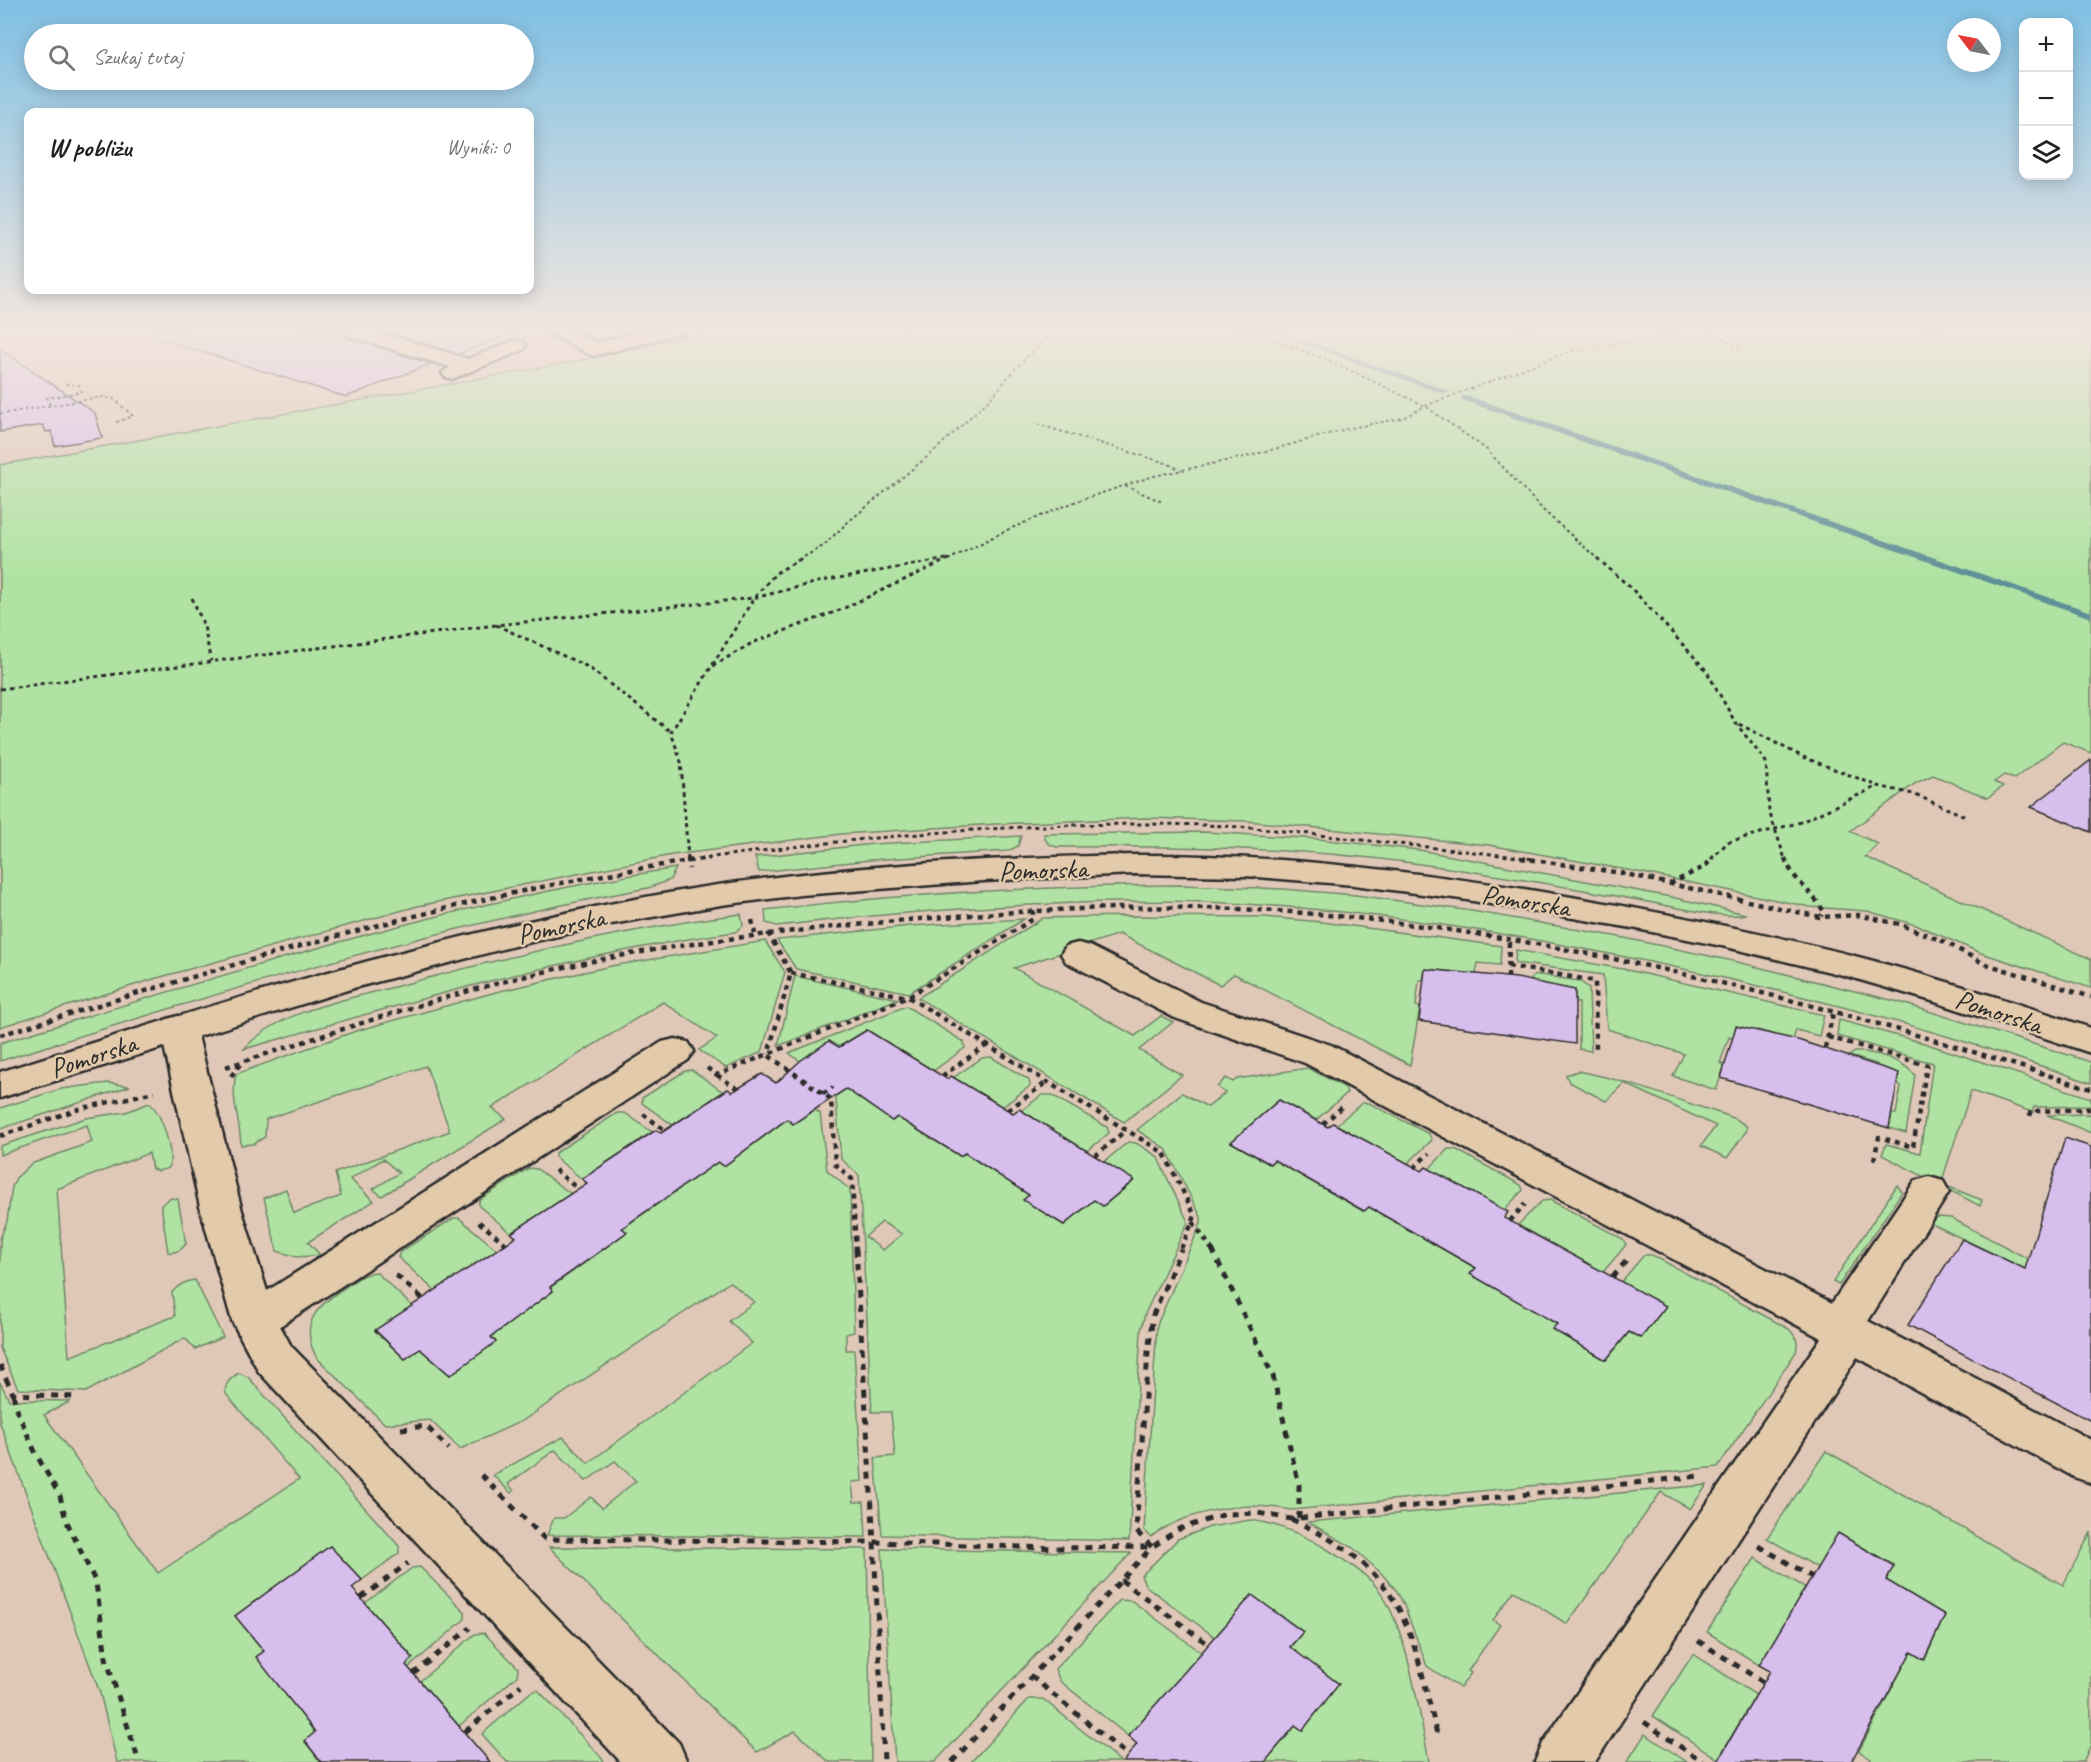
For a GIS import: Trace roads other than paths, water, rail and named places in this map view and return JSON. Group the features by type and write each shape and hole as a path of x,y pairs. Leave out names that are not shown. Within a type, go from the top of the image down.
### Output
{"main road":[{"name":"Pomorska","path":"0,1084 359,974 535,929 691,899 848,881 1012,869 1209,865 1385,877 1557,904 1741,940 1857,967 1988,1006 2091,1041"},
{"path":"1078,954 1188,1010 1318,1054 1844,1329 2091,1463"},
{"path":"178,1028 193,1078 211,1170 232,1250 260,1336 275,1359 659,1762"},
{"path":"255,1321 688,1058"},
{"path":"1563,1762 1757,1471 1929,1192"}],"waterway":[{"path":"1503,411 2091,615"}]}
